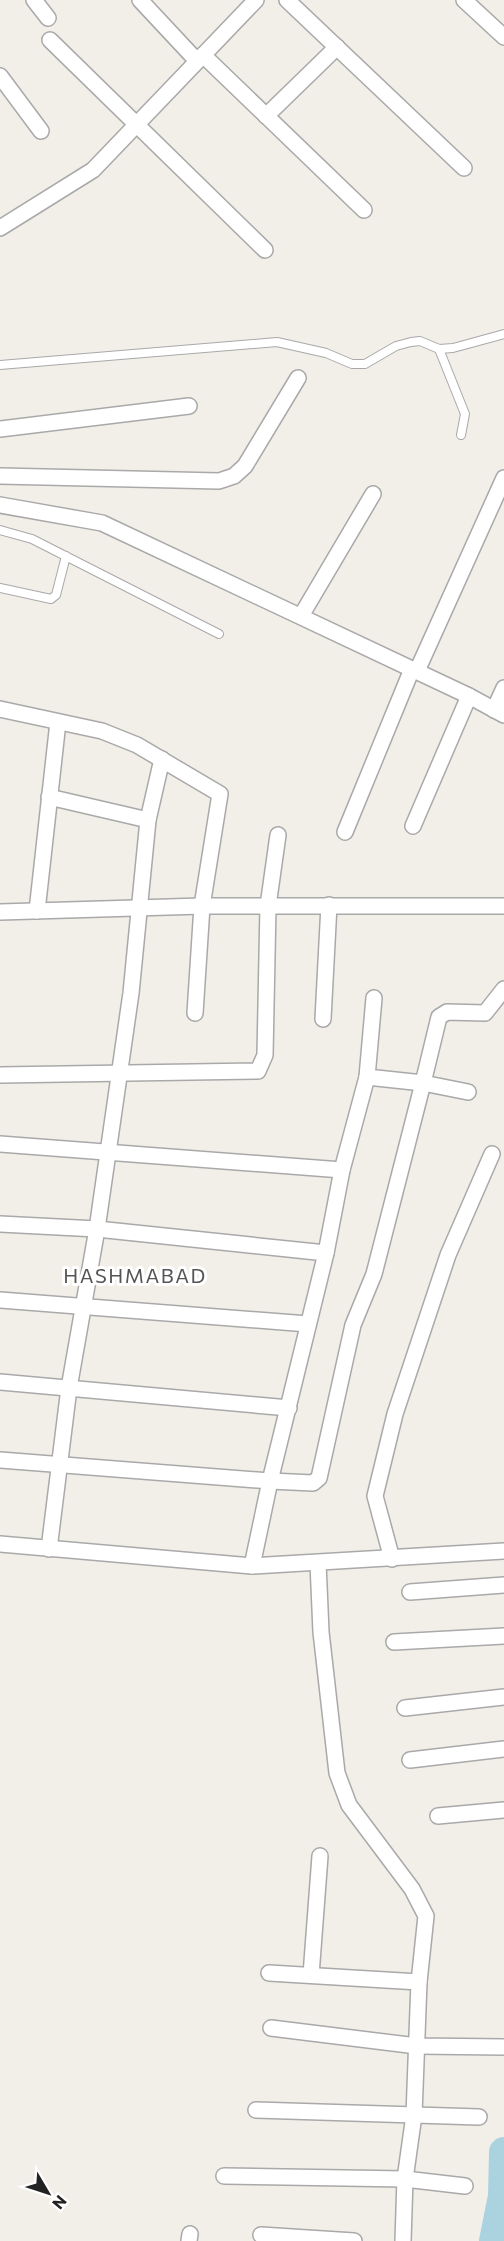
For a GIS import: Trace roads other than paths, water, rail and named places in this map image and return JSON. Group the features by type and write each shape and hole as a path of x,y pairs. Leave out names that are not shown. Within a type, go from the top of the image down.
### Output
{"street":[{"path":"34,0 48,18"},
{"path":"140,0 200,58 266,116 363,210"},
{"path":"0,228 93,170 256,0"},
{"path":"286,0 464,168"},
{"path":"464,0 504,37"},
{"path":"50,40 265,250"},
{"path":"266,116 337,47"},
{"path":"0,76 41,131"},
{"path":"0,476 219,481 234,476 245,466 298,378"},
{"path":"0,429 189,406"},
{"path":"345,832 414,670 504,478"},
{"path":"301,616 373,494"},
{"path":"0,505 102,524 301,616 469,696 499,713 504,688"},
{"path":"412,826 469,696"},
{"path":"0,709 102,731 137,745 221,796 202,906 195,1013"},
{"path":"37,911 58,722"},
{"path":"49,1549 69,1388 97,1228 117,1075 131,993 148,820 162,759"},
{"path":"49,797 148,820"},
{"path":"0,1075 255,1072 261,1068 265,1055 268,906 278,835"},
{"path":"323,1019 329,905"},
{"path":"0,912 202,906 504,906"},
{"path":"0,1460 313,1483 322,1473 352,1325 374,1274 439,1017 447,1012 485,1013 504,988"},
{"path":"252,1566 270,1481 326,1253 342,1170 367,1077 374,998"},
{"path":"367,1077 423,1083 468,1092"},
{"path":"0,1144 342,1170"},
{"path":"392,1559 375,1496 395,1414 448,1256 492,1154"},
{"path":"0,1224 97,1228 326,1253"},
{"path":"0,1300 308,1324"},
{"path":"0,1382 288,1408"},
{"path":"0,1544 252,1566 504,1551"},
{"path":"318,1563 321,1632 337,1773 350,1805 422,1904 426,1928 418,1982 414,2115 405,2179 403,2241"},
{"path":"410,1592 504,1585"},
{"path":"394,1642 504,1636"},
{"path":"405,1708 504,1697"},
{"path":"410,1760 504,1749"},
{"path":"438,1816 504,1810"},
{"path":"310,1975 320,1856"},
{"path":"269,1973 418,1982"},
{"path":"271,2028 417,2046 504,2047"},
{"path":"256,2110 479,2117"},
{"path":"224,2176 405,2179 465,2186"},
{"path":"261,2235 354,2241"}],"lane":[{"path":"0,365 277,342 326,353 352,364 365,364 396,345 420,341 439,349 453,348 504,334"},
{"path":"439,349 465,414 461,435"},
{"path":"0,530 32,539 219,634"},
{"path":"0,588 51,599 56,596 66,556"}],"waterway":[{"path":"494,2241 503,2196 504,2152"}],"district":[{"name":"HASHMABAD","path":"135,1276"}]}
